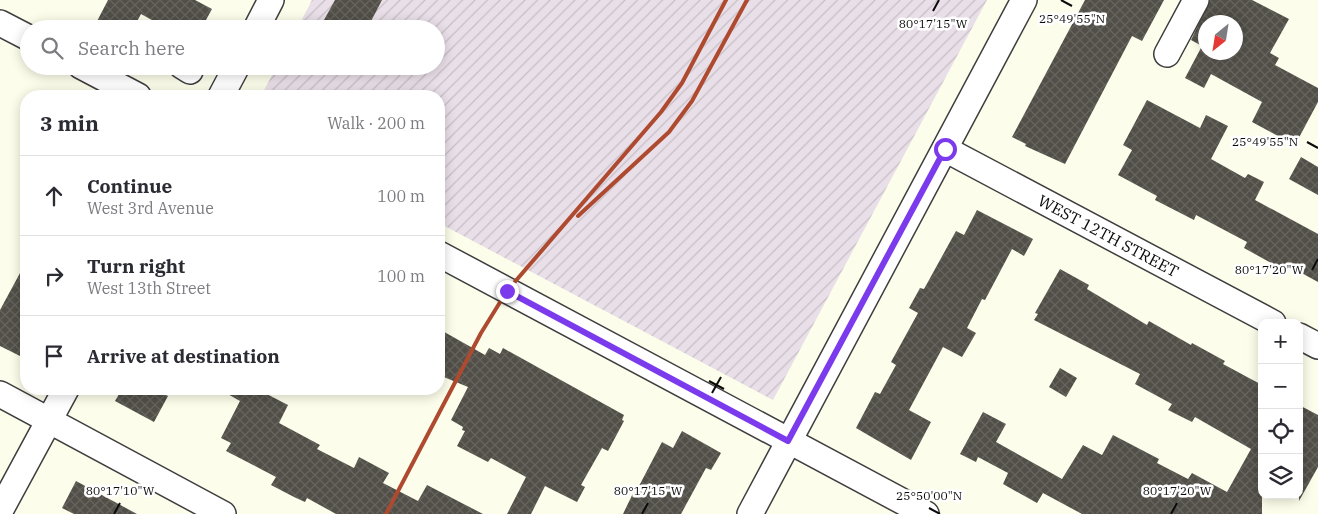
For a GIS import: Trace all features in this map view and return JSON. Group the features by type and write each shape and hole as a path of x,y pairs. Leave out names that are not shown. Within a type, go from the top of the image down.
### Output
{"street":[{"path":"261,20 271,0"},
{"path":"750,514 1024,0"},
{"path":"1167,54 1196,0"},
{"path":"0,23 20,33"},
{"path":"119,75 133,90"},
{"path":"224,90 232,75"},
{"name":"WEST 12TH STREET","path":"945,149 1265,319"},
{"path":"445,257 926,514"},
{"path":"1303,338 1318,346"},
{"path":"0,394 223,514"},
{"path":"0,511 63,395"}],"shaded area":[{"path":"312,0 987,0 773,400 445,226 445,90 264,90 272,75 445,75 445,20 302,20"}],"building":[{"path":"108,0 195,0 212,9 206,20 152,20 141,14 138,20 98,20"},
{"path":"335,0 382,0 372,20 324,20"},
{"path":"1085,0 1164,0 1142,41 1132,36 1065,164 1025,146 1026,144 1012,137"},
{"path":"1210,0 1252,0 1289,19 1270,53 1279,58 1275,65 1318,88 1318,102 1295,145 1252,122 1262,102 1211,74 1204,88 1185,78 1198,54 1198,60 1243,60 1243,15 1203,15"},
{"path":"1198,25 1198,44 1191,40"},
{"path":"1147,100 1200,128 1206,115 1228,126 1211,159 1245,178 1248,174 1264,182 1255,200 1318,234 1318,282 1285,264 1282,269 1244,248 1247,242 1196,215 1194,220 1155,200 1157,196 1118,175 1132,150 1123,145"},
{"path":"1301,157 1318,167 1318,195 1289,179"},
{"path":"977,210 1033,239 1024,256 1012,249 985,300 982,299 967,328 976,333 962,357 943,347 909,410 931,422 911,460 856,428 875,392 880,394 896,365 891,362 918,313 909,308 920,288 924,289 956,231 964,235"},
{"path":"1060,269 1089,285 1087,289 1147,325 1149,321 1191,345 1192,343 1225,361 1223,364 1258,383 1258,499 1262,499 1262,514 1082,514 1043,493 1037,503 1003,484 1008,473 978,457 976,462 960,454 983,412 1006,424 996,442 1062,479 1083,445 1102,455 1113,435 1159,459 1157,463 1188,479 1192,473 1227,492 1251,449 1195,417 1192,422 1168,410 1172,404 1135,384 1140,374 1034,320 1038,314 1035,313"},
{"path":"20,273 20,356 0,346 0,310"},
{"path":"445,332 485,355 489,348 500,354 503,348 624,415 622,420 624,421 608,451 602,448 581,485 585,487 577,502 545,486 531,514 507,514 526,477 491,458 488,462 457,446 465,431 462,430 463,427 451,420 468,387 445,377"},
{"path":"1060,368 1077,378 1066,397 1049,387"},
{"path":"118,395 168,396 154,422 115,401"},
{"path":"230,395 269,395 288,405 279,423 320,445 317,449 354,468 359,457 389,473 383,483 418,501 427,485 483,514 336,514 307,498 305,502 294,497 271,485 276,477 226,451 231,443 221,438 240,401"},
{"path":"1303,407 1318,415 1318,467 1303,494"},
{"path":"682,431 721,453 711,470 706,468 681,514 623,514 637,485 639,486 662,442 673,448"},
{"path":"76,481 137,514 74,514 62,508"}],"railway":[{"path":"386,514 481,333 507,291 661,112 682,83 726,0"},
{"path":"578,216 669,132 692,101 747,0"}],"route":[{"path":"507,291 788,441 945,149"}]}
